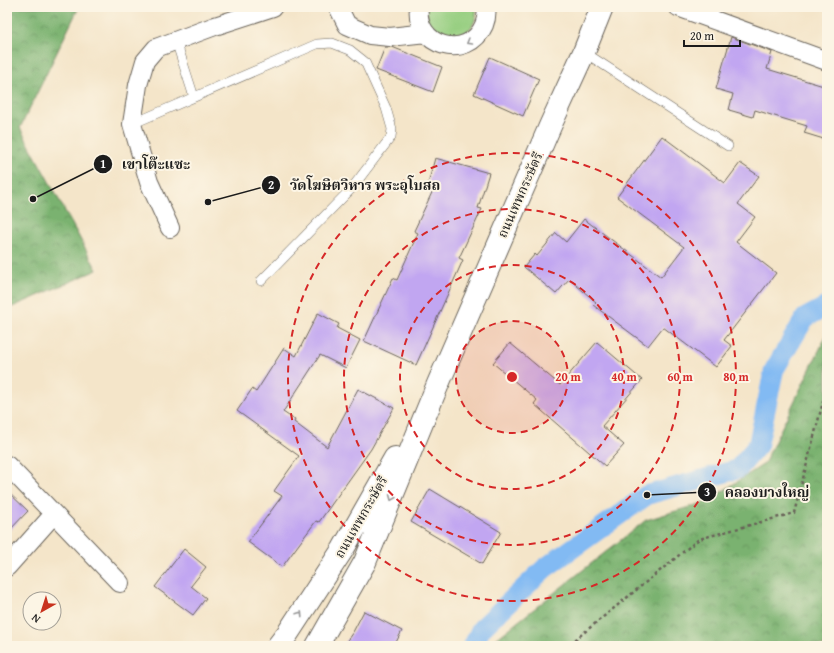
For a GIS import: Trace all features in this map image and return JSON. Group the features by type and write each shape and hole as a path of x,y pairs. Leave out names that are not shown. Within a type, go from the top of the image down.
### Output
{"main road":[{"name":"ถนนเทพกระษัตรี","path":"317,646 365,562 438,384 551,124 584,52 602,7"},
{"name":"ถนนเทพกระษัตรี","path":"278,646 343,549 438,384"},
{"path":"343,549 365,562"}],"street":[{"path":"170,228 150,182 132,124 138,85 145,61 156,48 274,7"},
{"path":"338,7 347,25 370,35 390,38 426,33"},
{"path":"419,7 419,19 423,29 429,37 439,44 450,47 462,46 472,41 481,32 485,22 486,7"},
{"path":"678,7 827,61"},
{"path":"7,465 120,583"},
{"path":"7,567 54,514"}],"lane":[{"path":"176,41 194,97"},
{"path":"132,124 317,44 332,43 350,50 365,62 386,108 392,129 391,137 352,188 262,281"},
{"path":"584,52 728,146"}],"path":[{"path":"574,646 576,639 699,539 794,513 823,402 827,397"}],"green space":[{"path":"7,7 79,7 20,128 97,270 10,308 7,308"},
{"path":"427,7 476,7 475,19 471,28 464,34 455,37 446,37 438,34 432,29 428,20"},
{"path":"827,334 827,646 490,646 491,643 646,520 706,502 764,464"}],"building":[{"path":"731,37 772,52 767,69 827,87 827,140 804,133 807,126 755,110 753,117 729,110 733,94 716,89"},
{"path":"385,47 392,47 442,67 433,92 376,70"},
{"path":"490,57 539,79 523,116 474,94"},
{"path":"662,136 725,183 740,163 759,176 738,204 755,217 736,242 776,273 724,340 732,346 716,367 663,327 648,346 593,305 596,302 569,279 556,294 524,267 535,254 537,256 556,233 566,242 584,219 661,277 684,247 617,197"},
{"path":"435,158 489,173 478,208 482,209 459,258 463,260 416,365 364,341 393,278 397,280 418,233 414,231 435,186 428,184"},
{"path":"318,313 339,324 337,328 360,340 346,368 320,355 283,412 295,420 294,422 327,447 358,389 394,408 371,449 319,522 316,521 282,567 248,542 282,496 274,491 299,456 237,411 252,389 256,392 284,348 296,356"},
{"path":"597,342 642,380 602,426 624,445 605,466 534,404 537,400 493,363 510,343 560,385"},
{"path":"430,489 501,532 482,564 411,522"},
{"path":"7,491 28,511 7,533"},
{"path":"184,549 206,567 191,586 206,598 193,615 155,587"},
{"path":"364,611 402,631 394,646 343,646 353,632"}],"waterway":[{"path":"473,646 481,629 545,568 647,495 738,469 758,445 774,370 805,318 827,306"}],"place":[{"name":"เขาโต๊ะแซะ","path":"33,199"},
{"name":"วัดโฆษิตวิหาร พระอุโบสถ","path":"208,202"},
{"name":"คลองบางใหญ่","path":"647,495"}]}
